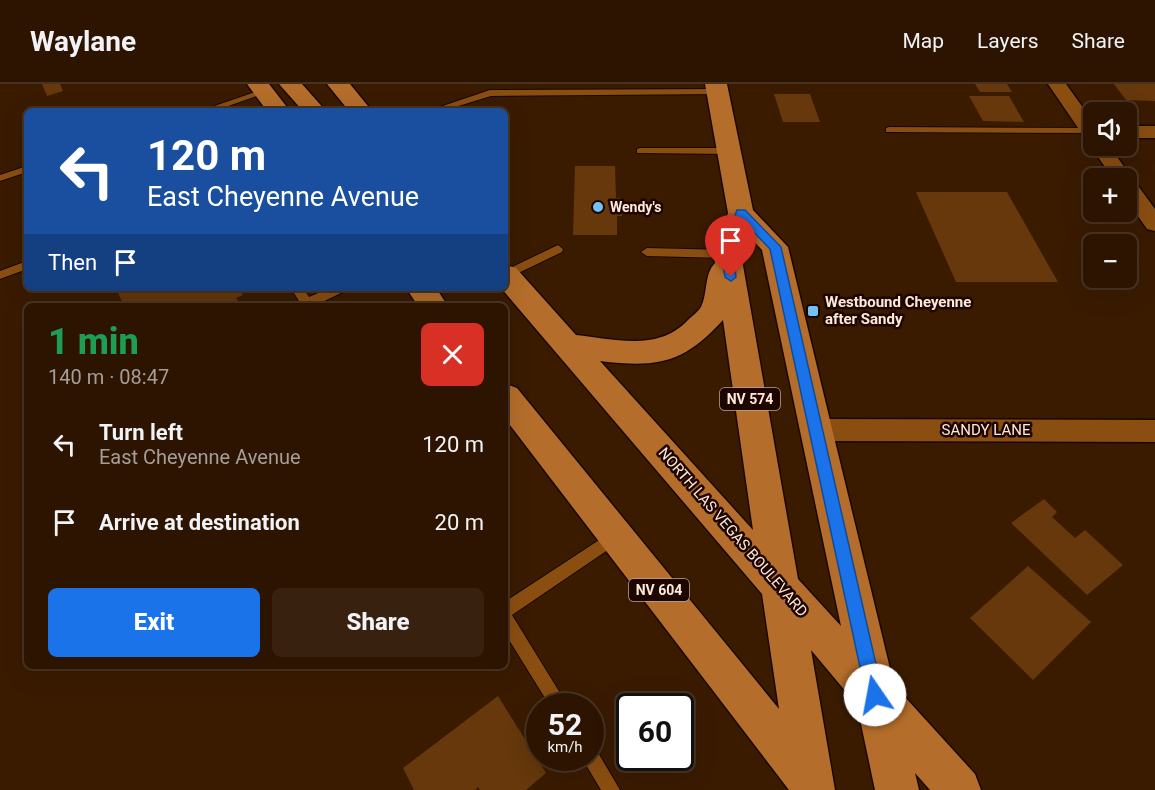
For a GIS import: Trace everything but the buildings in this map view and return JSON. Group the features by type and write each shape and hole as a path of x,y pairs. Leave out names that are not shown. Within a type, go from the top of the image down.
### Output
{"main road":[{"path":"290,84 312,108"},
{"path":"338,84 359,108"},
{"path":"261,88 277,108"},
{"name":"NV 574","path":"717,88 741,213 727,254 779,586 814,788"},
{"path":"741,213 775,247 897,790"},
{"path":"567,345 637,354 656,352 691,336 714,311 727,254"},
{"name":"NORTH LAS VEGAS BOULEVARD","path":"508,277 959,790"},
{"path":"422,291 432,303"},
{"name":"NV 604","path":"508,400 814,788"}],"street":[{"path":"1057,84 1083,121"},
{"path":"1137,132 1155,132"},
{"path":"1137,199 1155,224"},
{"name":"SANDY LANE","path":"817,430 1155,431"}],"lane":[{"path":"212,108 261,88"},
{"path":"442,108 490,93 717,88"},
{"path":"889,130 1083,136"},
{"path":"640,151 729,151"},
{"path":"0,178 24,170"},
{"path":"508,274 558,249"},
{"path":"647,252 727,254"},
{"path":"0,275 24,266"},
{"path":"311,303 335,291"},
{"path":"508,609 616,536"},
{"path":"508,624 551,693"},
{"path":"599,771 611,790"}],"place":[{"name":"Wendy's","path":"598,207"},
{"name":"Westbound Cheyenne after Sandy","path":"813,311"}],"route":[{"path":"731,277 727,254 741,213 775,247 875,695"}]}
